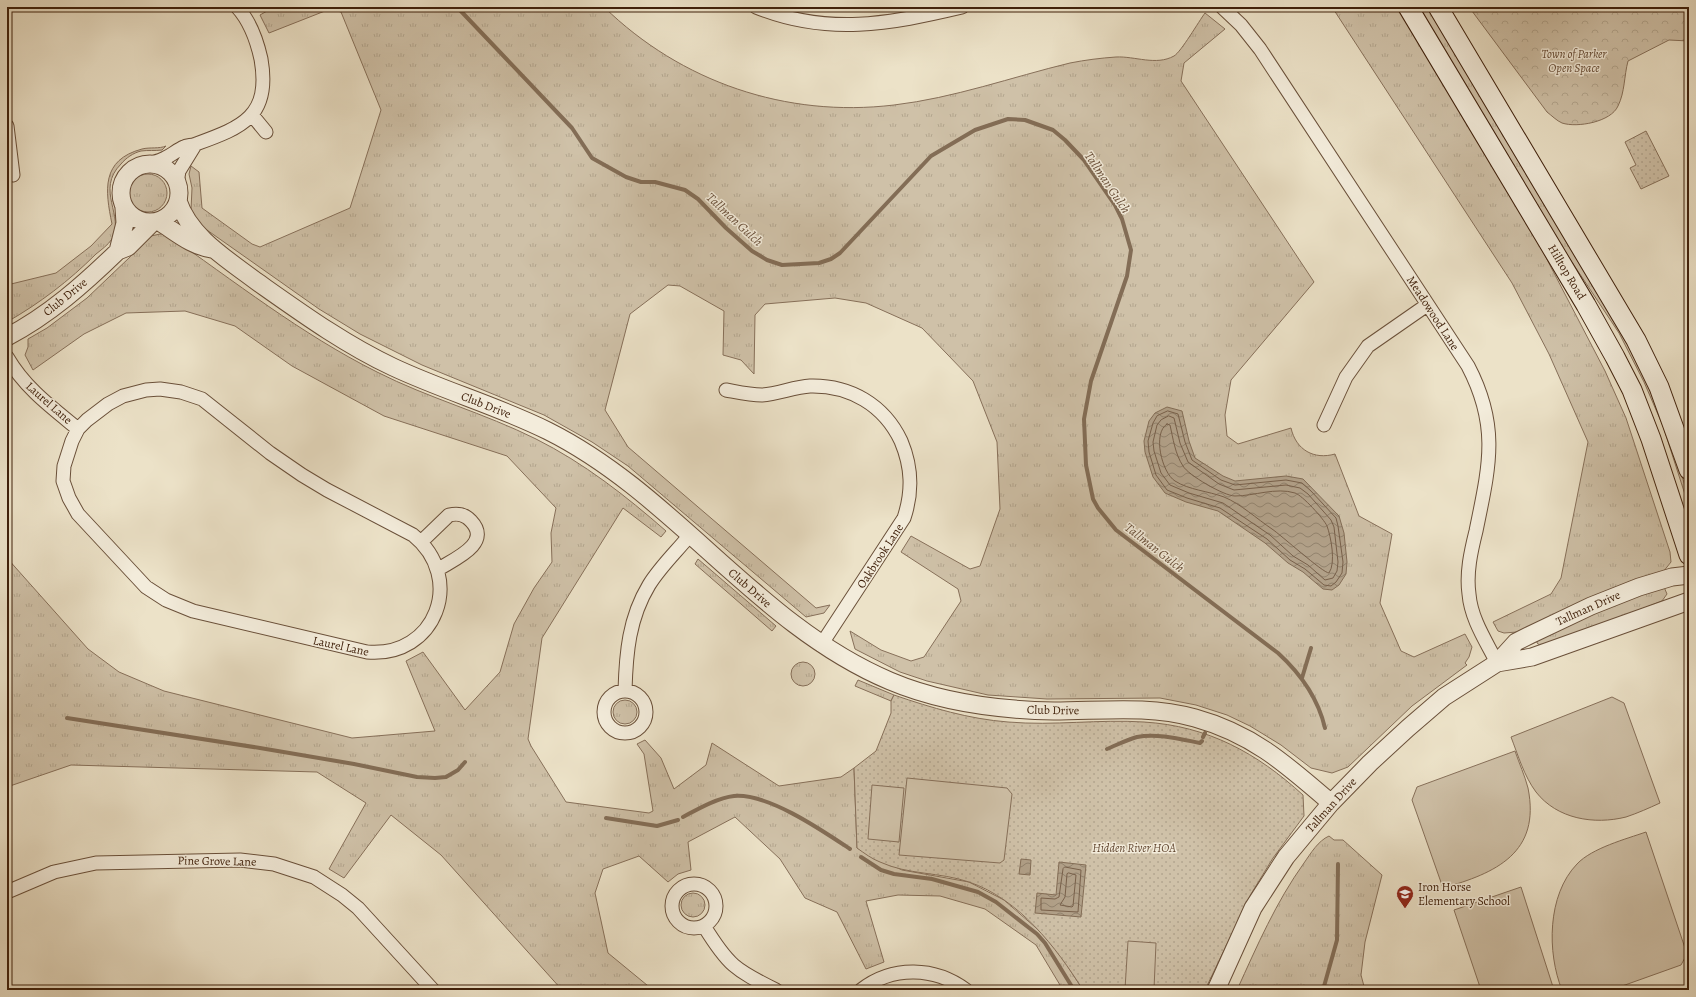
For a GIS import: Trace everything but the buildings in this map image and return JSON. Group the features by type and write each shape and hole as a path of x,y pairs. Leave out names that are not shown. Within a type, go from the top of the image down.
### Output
{"main road":[{"name":"Hilltop Road","path":"1408,7 1586,305 1632,390 1651,439 1689,555"},
{"name":"Hilltop Road","path":"1438,7 1636,340 1659,387 1689,470"}],"street":[{"path":"118,251 126,223 120,195 122,182 130,172 135,168 166,158 184,146 195,145 237,126 252,115 258,108 262,97 262,69 254,35 237,7"},
{"path":"756,7 808,22 858,25 904,21 962,7"},
{"name":"Meadowood Lane","path":"1222,7 1241,25 1260,49 1468,366 1480,389 1490,435 1489,464 1470,558 1468,588 1470,604 1477,623 1497,663"},
{"path":"252,115 266,132"},
{"path":"7,126 13,175"},
{"path":"124,208 136,219 156,222 171,213 178,200 177,183 179,171 195,145"},
{"path":"148,164 164,167 172,174 177,183"},
{"name":"Club Drive","path":"178,200 182,214 212,249 317,324 358,349 410,374 520,418 575,446 629,484 787,620 821,645 889,681 938,697 966,704 1004,709 1054,711 1146,710 1163,711 1198,719 1235,733 1263,748 1279,759 1331,803"},
{"name":"Club Drive","path":"7,337 41,316 70,295 118,251 128,246 156,222 196,245 212,249"},
{"path":"1324,425 1346,377 1368,346 1427,305"},
{"name":"Laurel Lane","path":"7,357 21,379 31,390 78,429"},
{"name":"Oakbrook Lane","path":"726,390 762,395 809,386 825,387 852,393 866,400 884,415 897,432 909,461 911,485 910,497 904,518 821,645"},
{"name":"Laurel Lane","path":"160,389 188,394 208,403 270,453 302,475 413,536 421,542 430,555 437,570 440,597 438,606 429,626 423,634 405,646 382,653 352,650 182,607 166,600 146,587 82,520 74,508 67,492 63,475 72,441 78,429 98,410 124,396 146,390 160,389"},
{"path":"421,542 449,515 461,514 474,523 477,535 474,545 468,552 437,570"},
{"path":"625,691 628,642 638,607 652,580 690,535"},
{"name":"Tallman Drive","path":"1216,990 1250,914 1266,886 1298,842 1331,803 1374,758 1432,707 1465,683 1497,663 1516,642 1580,611 1639,587 1672,577 1689,575"},
{"name":"Tallman Drive","path":"1497,663 1532,657 1689,601"},
{"name":"Pine Grove Lane","path":"7,892 54,872 96,863 240,860 274,864 310,876 342,895 358,908 433,990"},
{"path":"704,926 717,947 732,966 744,975 776,990"},
{"path":"861,990 885,977 914,971 938,975 966,990"}],"green space":[{"path":"274,7 604,7 634,33 667,56 701,74 737,89 775,99 814,106 854,108 916,102 983,87 1081,61 1116,57 1153,60 1167,59 1174,56 1181,49 1205,13 1225,29 1184,63 1181,81 1314,282 1231,380 1225,415 1227,436 1238,444 1291,428 1293,436 1297,442 1307,452 1320,456 1335,454 1359,516 1392,534 1380,603 1401,651 1414,657 1465,634 1472,647 1469,657 1465,663 1467,665 1412,706 1348,767 1332,773 1311,768 1281,745 1250,726 1227,715 1196,705 1160,698 1047,699 988,695 927,681 900,672 855,649 850,631 881,650 911,661 924,657 961,601 958,589 901,552 911,536 970,569 980,566 1000,509 997,442 973,381 922,328 866,303 835,298 765,304 755,315 754,374 741,360 723,355 724,311 680,286 668,285 630,314 605,410 628,447 816,608 830,605 824,613 806,617 628,466 592,442 544,415 422,365 360,334 319,309 197,223 191,210 192,188 189,174 191,166 199,172 202,208 252,244 260,247 350,208 381,110 341,12 330,9 269,33 260,15"},
{"path":"1332,7 1398,7 1541,248 1605,371 1626,418 1670,552 1671,562 1663,572 1517,632 1504,633 1498,631 1493,622 1551,594 1561,578 1588,442 1549,354 1512,283"},
{"path":"1418,7 1428,7 1619,327 1646,380 1674,450 1689,499 1689,507 1663,426 1644,382 1619,333 1552,232"},
{"name":"Town of Parker Open Space","path":"1469,7 1689,7 1689,41 1669,40 1628,61 1622,95 1614,112 1601,120 1576,125 1568,124 1560,122 1547,112"},
{"path":"1646,131 1669,176 1641,189 1630,168 1636,165 1625,142"},
{"path":"166,146 162,150 141,151 132,154 123,162 114,174 110,183 110,193 115,221 115,230 109,243 54,291 7,322 7,285 56,273 91,246 112,224 108,199 109,178 119,161 129,154 142,149"},
{"path":"144,174 152,174 162,179 166,186 166,200 162,207 152,212 144,212 134,207 132,204 129,197 129,189 134,179 137,177"},
{"path":"165,233 268,306 349,357 416,390 496,421 554,448 588,469 636,505 666,531 661,537 623,508 542,638 528,739 566,802 649,813 653,811 644,754 637,744 645,740 661,758 674,789 706,765 712,743 779,786 841,777 854,768 857,848 902,870 969,882 1004,900 1043,934 1063,959 1083,990 1063,990 1036,945 985,909 940,896 898,895 866,901 884,962 866,969 837,912 805,898 780,859 735,817 688,842 691,870 678,874 668,882 639,856 603,869 595,893 608,953 653,990 562,990 441,855 391,815 344,878 329,869 366,803 317,772 71,765 7,787 7,558 88,649 119,672 164,691 352,738 435,731 406,661 423,652 465,710 500,672 514,624 534,588 552,562 551,533 556,508 507,456 384,416 292,366 235,326 185,311 126,313 84,334 33,370 25,355 28,347 28,339 47,328 87,298 130,257 146,237"},
{"path":"698,559 776,626 772,631 695,564"},
{"path":"1664,587 1667,594 1662,601 1568,638 1541,646 1537,643 1537,639 1577,617"},
{"path":"803,662 808,663 814,669 814,679 808,685 803,686 798,685 792,679 791,674 792,669 798,663"},
{"path":"858,680 894,695 891,701 855,686"},
{"name":"Hidden River HOA","path":"894,695 951,712 993,721 1042,723 1127,721 1189,729 1230,744 1249,754 1268,766 1303,795 1304,816 1273,858 1251,894 1205,990 1083,990 1061,957 1035,926 1004,900 969,882 947,876 891,866 868,856 857,848 854,768 876,751 891,713 891,701"},
{"path":"1612,697 1624,703 1660,803 1626,817 1614,819 1589,820 1565,814 1554,808 1536,792 1525,772 1511,737"},
{"path":"625,700 633,704 637,712 633,720 625,724 617,720 613,712 617,704"},
{"path":"1515,751 1528,788 1530,810 1528,829 1521,844 1510,857 1497,867 1462,882 1443,888 1412,800 1417,787"},
{"path":"907,778 1007,788 1012,794 1004,860 1000,863 899,855"},
{"path":"872,785 904,788 899,842 868,839"},
{"path":"1646,832 1687,954 1681,965 1611,990 1562,990 1557,975 1552,942 1555,908 1567,877 1583,858 1591,853"},
{"path":"1329,836 1334,840 1343,840 1382,875 1365,942 1361,975 1365,990 1237,990 1285,893 1315,848 1321,841"},
{"path":"1521,887 1554,990 1481,990 1454,910"},
{"path":"693,893 701,897 705,905 701,913 693,917 685,913 681,905 685,897"},
{"path":"1128,941 1156,943 1154,989 1125,989"}],"water":[{"path":"1167,407 1182,411 1189,441 1195,458 1223,476 1235,481 1286,476 1303,479 1339,516 1344,533 1347,562 1346,574 1339,585 1332,590 1323,589 1303,572 1288,563 1265,543 1218,511 1186,502 1165,493 1153,477 1145,452 1144,441 1149,421 1155,413"},
{"path":"1021,859 1031,860 1030,875 1019,874"},
{"path":"1059,862 1086,865 1081,917 1035,913 1037,893 1056,895"}],"waterway":[{"name":"Tallman Gulch","path":"457,7 572,128 592,158 626,177 641,182 655,182 685,190 698,199 726,228 752,251 767,260 782,265 819,263 831,259 840,253 931,156 975,130 1008,119 1025,120 1053,130 1084,160 1115,205 1122,219 1131,250 1127,276 1091,381 1084,419 1086,465 1093,499 1098,508 1116,530 1278,653 1294,669 1308,687 1318,707 1325,728"},
{"path":"1302,678 1311,648"},
{"path":"67,718 260,748 354,764 417,777 446,777 458,770 465,762"},
{"path":"1203,737 1205,733"},
{"path":"1107,749 1133,738 1145,736 1168,737 1200,743 1202,741"},
{"path":"683,817 721,799 734,796 748,797 763,800 795,815 850,849"},
{"path":"606,818 657,826 678,820"},
{"path":"861,857 881,870 894,874 932,879 978,892 996,902 1037,934 1045,943 1074,990"},
{"name":"Tallman Gulch","path":"1323,990 1337,940 1338,864"}],"place":[{"name":"Iron Horse Elementary School","path":"1405,909"}]}
